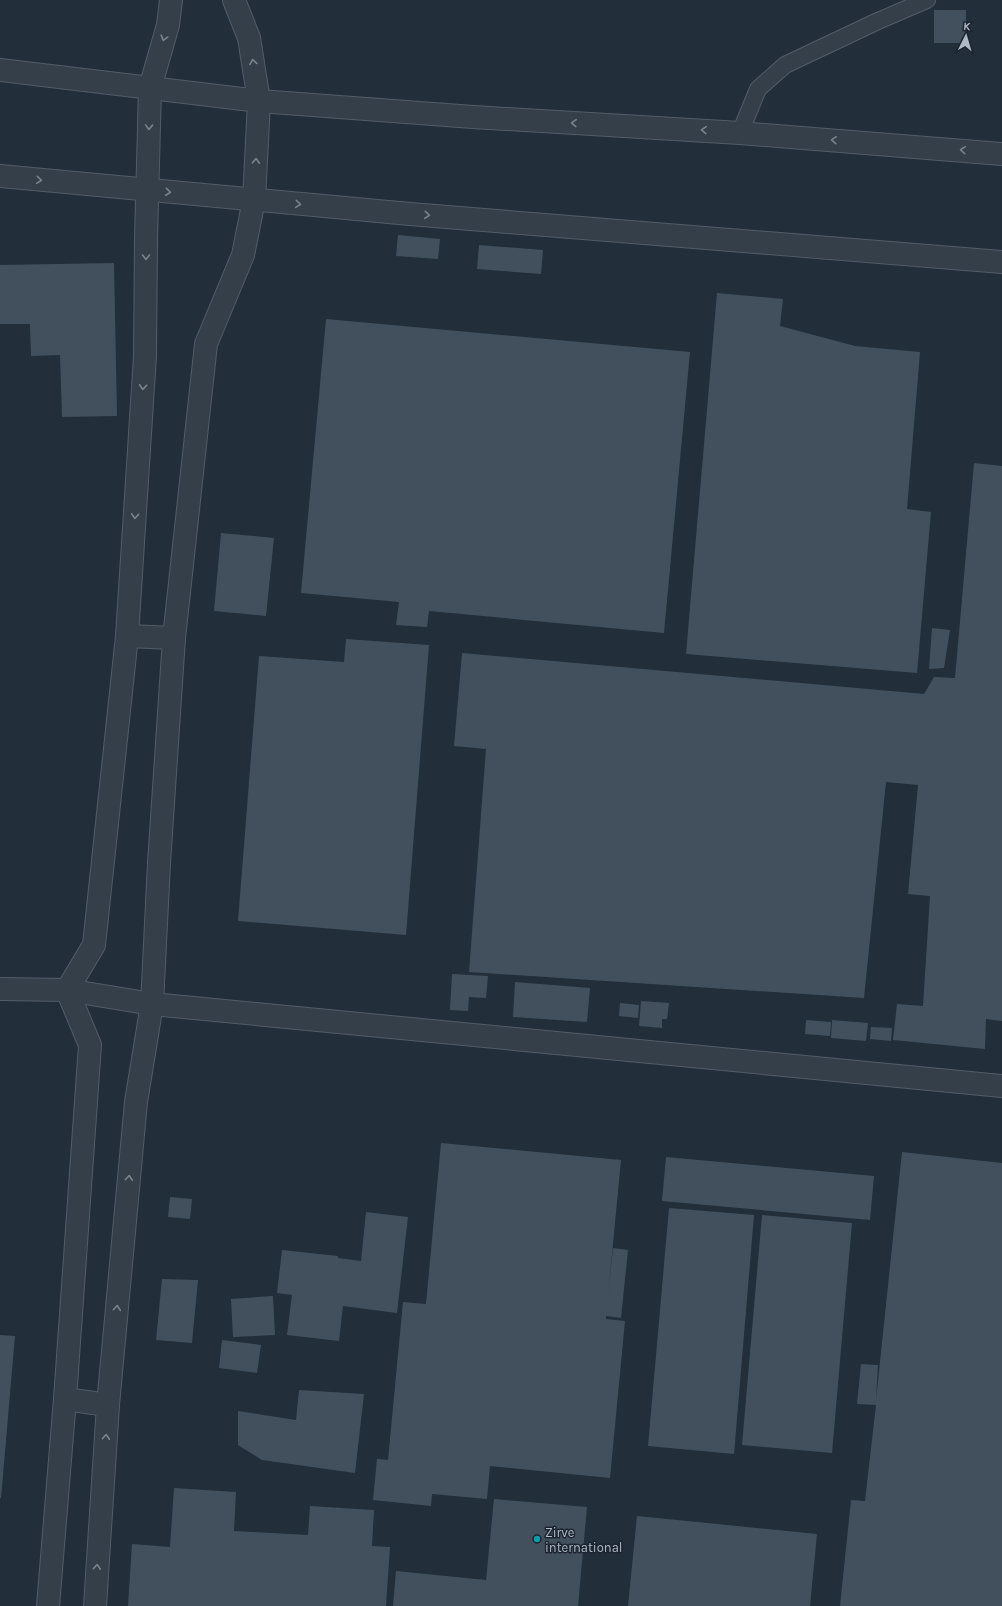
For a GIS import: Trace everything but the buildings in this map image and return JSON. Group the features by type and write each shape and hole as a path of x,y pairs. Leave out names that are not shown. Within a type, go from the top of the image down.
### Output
{"street":[{"path":"67,990 94,945 127,636 145,356 150,88 168,25 171,0"},
{"path":"95,1606 108,1404 136,1102 152,1004 159,863 174,638 206,344 243,255 254,200 259,101 249,38 234,0"},
{"path":"0,70 259,101 466,116 740,133 1002,154"},
{"path":"0,176 254,200 1002,262"},
{"path":"127,636 174,638"},
{"path":"0,989 67,990 152,1004 1002,1086"},
{"path":"48,1606 65,1399 90,1045 67,990"},
{"path":"65,1399 108,1404"}],"lane":[{"path":"740,133 758,89 786,65 878,21 927,0"}],"place":[{"name":"Zirve international","path":"537,1539"}]}
